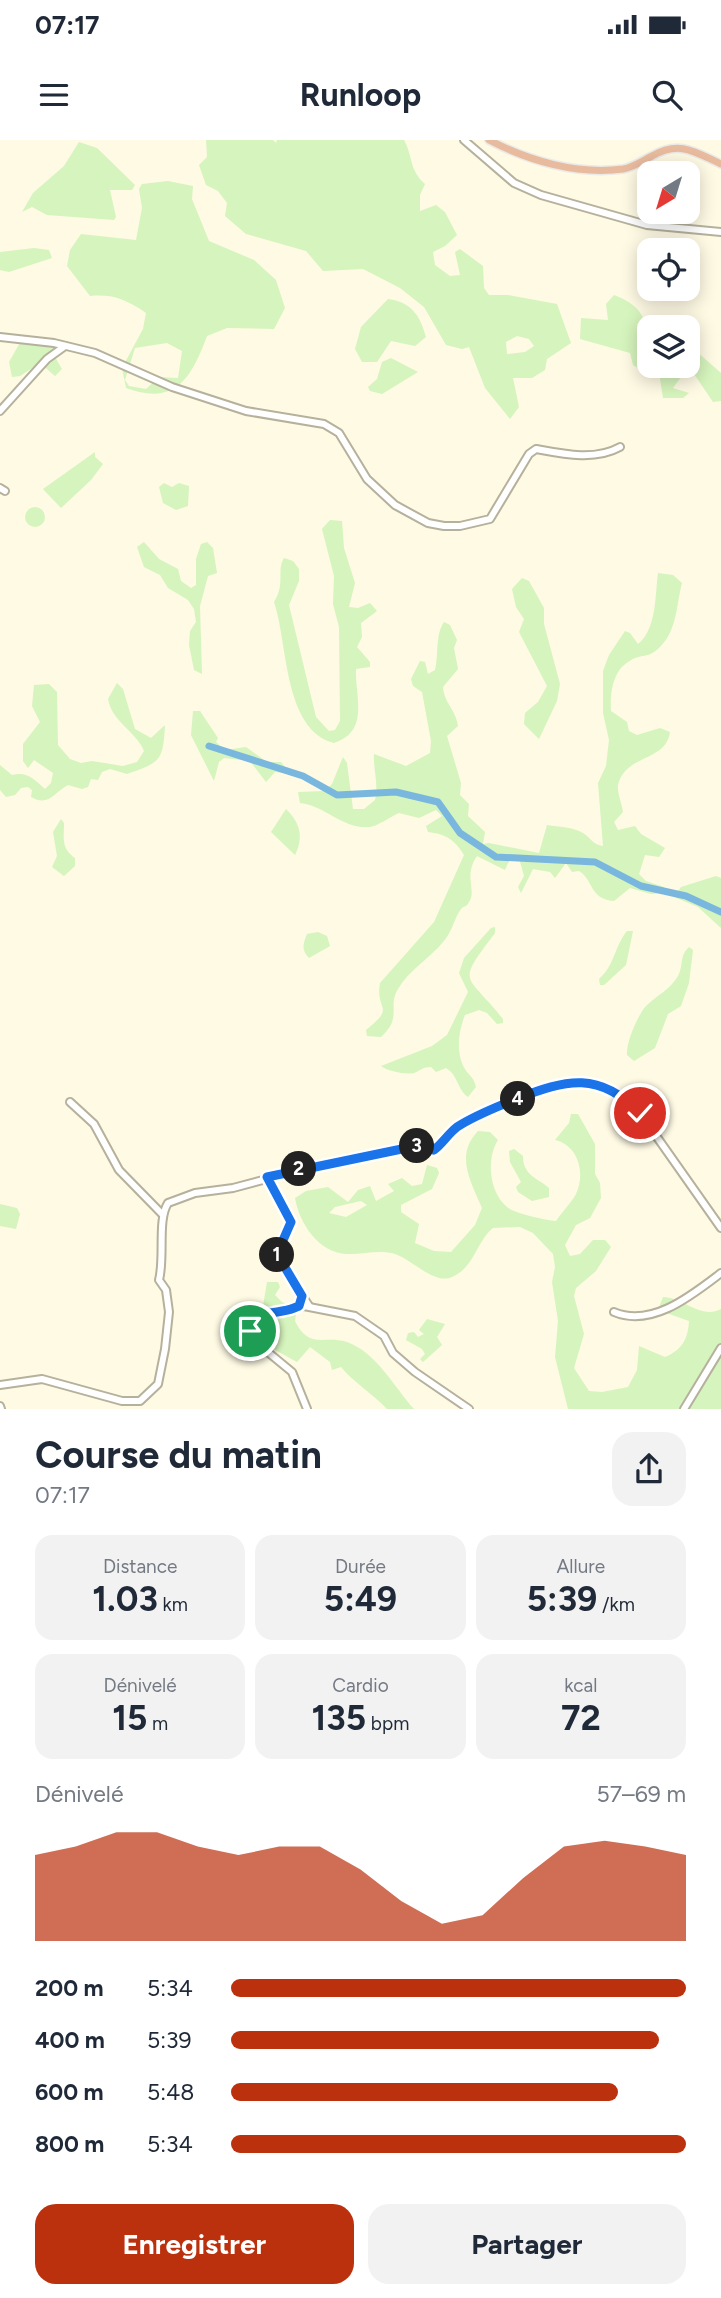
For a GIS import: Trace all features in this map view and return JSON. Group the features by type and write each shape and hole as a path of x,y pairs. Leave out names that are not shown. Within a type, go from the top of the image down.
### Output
{"main road":[{"path":"489,140 526,158 567,167 625,169 664,150 681,146 721,164"}],"street":[{"path":"464,140 514,183 541,195 647,225 721,232"},
{"path":"0,337 95,353 172,387 246,411 324,424 339,433 347,442 367,479 378,492 415,516 444,526 460,526 490,519 529,454 536,449 588,455 607,454 620,447"},
{"path":"0,411 47,359 65,346"},
{"path":"0,1385 42,1379 133,1403 148,1397 160,1374 169,1315 166,1290 159,1283 163,1261 163,1215 168,1203 180,1197 233,1188 267,1177 421,1145 429,1145 434,1150 458,1126 552,1085 583,1082 615,1092 640,1113 721,1228"},
{"path":"70,1102 94,1124 119,1170 163,1215"},
{"path":"267,1177 291,1222 277,1250 277,1257 309,1306"},
{"path":"614,1312 630,1317 669,1310 721,1273"},
{"path":"299,1306 302,1296"},
{"path":"307,1409 296,1378 283,1364 257,1347 250,1331 251,1321 258,1316 309,1306 345,1312 364,1320 384,1336 393,1353 406,1365 469,1409"},
{"path":"684,1409 721,1348"}],"green space":[{"path":"206,140 273,140 276,143 277,140 404,140 416,173 425,184 420,195 420,211 436,205 445,212 457,235 433,252 435,265 450,276 460,275 455,252 460,249 483,266 484,288 489,295 508,295 557,304 571,343 547,359 545,370 532,378 513,378 519,407 510,419 485,388 469,347 462,349 446,345 424,307 400,288 363,269 323,271 306,251 246,234 225,216 227,203 218,191 206,185 199,165 207,157","holes":["517,336 529,339 534,346 525,352 507,354 506,342"]},
{"path":"79,142 97,148 135,185 132,190 110,190 116,217 114,220 47,215 32,207 22,212 33,193 64,166"},
{"path":"168,181 193,186 192,199 209,241 254,260 276,280 285,308 274,329 227,328 207,336 187,376 169,391 157,394 126,388 122,368 143,329 146,313 120,299 90,296 67,266 70,250 81,234 136,240 142,208 139,189 142,184","holes":["167,343 182,351 178,378 159,377 146,389 129,386 125,380 135,348"]},
{"path":"34,248 49,250 52,258 9,272 0,270 0,252"},
{"path":"614,295 626,300 641,315 637,315 637,368 633,365 630,353 580,339 581,318 608,320 606,304"},
{"path":"388,299 403,303 413,311 421,322 426,337 415,346 391,341 377,362 362,362 355,349 361,327"},
{"path":"21,341 53,346 55,357 62,369 55,376 40,363 20,376 12,377 9,362"},
{"path":"700,355 721,373 721,401 713,402 697,378 700,378"},
{"path":"391,358 418,372 382,394 370,391 368,387 377,379 382,362"},
{"path":"660,378 680,378 673,388 689,393 683,398 663,398"},
{"path":"95,452 95,457 103,464 91,480 61,508 43,489"},
{"path":"164,483 172,487 179,483 189,486 188,506 176,510 163,503 159,487"},
{"path":"35,507 42,510 45,517 42,524 35,527 28,524 25,517 28,510"},
{"path":"330,520 342,521 344,548 355,583 349,607 358,608 370,603 377,611 361,623 362,637 357,647 370,662 370,667 356,669 357,722 345,738 334,743 317,735 305,721 296,703 274,602 280,589 284,558 293,561 299,569 299,581 289,605 316,717 329,731 335,730 340,721 339,627 333,604 334,576 322,529"},
{"path":"144,542 159,559 178,569 181,581 191,588 196,585 196,559 201,544 207,542 213,548 217,573 208,576 200,606 202,674 194,670 189,645 190,631 196,622 194,609 188,600 168,588 160,575 144,567 137,547"},
{"path":"658,573 673,575 682,583 672,628 655,652 634,659 618,672 613,684 611,711 627,722 629,731 637,735 660,728 670,732 661,749 636,763 622,775 618,788 623,812 614,822 618,830 635,826 641,834 665,848 659,857 645,855 639,874 646,881 664,887 665,893 651,894 630,888 614,901 606,900 596,893 584,875 579,871 572,872 566,863 555,878 550,872 533,869 521,893 518,887 524,876 519,858 509,861 505,870 477,856 471,870 472,893 468,904 461,909 438,948 407,976 398,989 388,1030 381,1037 367,1036 366,1030 383,1012 380,983 434,922 464,855 449,839 428,832 426,826 442,816 436,810 419,818 399,813 372,827 359,827 318,808 300,803 298,792 325,791 332,784 343,757 347,763 353,809 364,809 375,800 374,754 406,766 430,753 431,741 422,692 413,686 411,679 420,661 425,662 428,674 435,670 439,633 444,622 450,625 457,640 454,648 458,669 443,687 458,726 447,736 461,783 460,795 469,804 468,816 485,832 483,844 539,853 547,825 579,831 594,843 603,846 598,783 606,766 609,740 603,713 603,671 609,655 625,631 630,633 638,644 649,630"},
{"path":"522,578 529,581 544,608 544,624 560,684 557,701 539,739 524,724 525,713 538,702 547,686 519,632 524,619 516,607 512,589"},
{"path":"117,683 123,689 135,729 151,738 165,725 163,746 158,758 153,763 127,774 110,769 102,772 98,780 91,779 88,787 82,789 68,785 47,800 31,797 32,790 28,787 6,797 0,790 0,765 12,775 30,777 45,789 51,783 53,773 34,760 28,768 23,761 23,744 40,722 32,706 34,685 49,684 57,692 58,745 70,759 81,763 92,761 123,766 137,762 144,751 110,707 108,699"},
{"path":"193,711 200,711 218,738 216,742 225,750 246,747 267,762 281,762 291,774 275,772 266,782 250,761 224,758 219,762 214,781 191,735"},
{"path":"286,809 295,819 299,830 295,855 271,832"},
{"path":"61,819 64,823 65,847 75,858 75,866 64,876 52,867 57,856 53,832"},
{"path":"716,876 721,878 721,928 698,907 674,897 681,887"},
{"path":"495,927 495,933 474,962 470,978 503,1019 503,1023 497,1024 487,1013 479,1010 465,1015 459,1036 459,1051 463,1066 476,1087 468,1097 446,1068 436,1072 428,1067 407,1073 381,1066 432,1046 447,1035 468,992 459,973 464,958 491,928"},
{"path":"627,931 633,931 626,965 604,985 600,985 599,979 608,968"},
{"path":"318,932 327,936 330,946 309,958 304,950 307,934"},
{"path":"689,947 693,950 689,983 681,1006 668,1014 655,1048 634,1061 627,1055 627,1050 636,1022 646,1006 675,981"},
{"path":"571,1114 578,1114 595,1144 595,1174 600,1183 601,1198 590,1218 576,1225 565,1245 570,1256 580,1254 593,1240 605,1240 611,1247 596,1271 576,1288 574,1296 584,1334 574,1368 589,1391 602,1392 628,1387 637,1370 639,1346 665,1357 680,1347 687,1333 689,1321 658,1310 663,1297 678,1300 706,1312 721,1309 721,1409 568,1409 555,1357 558,1321 552,1282 555,1267 553,1254 533,1233 520,1227 493,1228 466,1267 460,1273 445,1279 431,1275 395,1254 347,1254 327,1248 312,1235 297,1207 295,1198 306,1191 328,1187 348,1202 358,1190 370,1186 376,1201 394,1191 388,1184 402,1178 412,1186 422,1184 427,1165 437,1168 439,1173 432,1189 401,1205 401,1212 419,1224 415,1243 434,1251 451,1252 475,1225 482,1208 469,1178 466,1159 467,1149 478,1131 490,1132 498,1140 492,1156 491,1175 501,1201 516,1212 556,1221 579,1186 578,1161 569,1148 555,1140 569,1123","holes":["361,1201 367,1205 346,1217 329,1213 335,1207"]},
{"path":"514,1149 523,1156 528,1172 549,1188 549,1197 532,1201 518,1192 516,1187 521,1182 510,1162 509,1151"},
{"path":"0,1204 17,1208 20,1214 16,1229 0,1226"},
{"path":"267,1282 278,1282 280,1287 275,1295 282,1302 297,1307 295,1321 306,1336 318,1340 339,1340 357,1347 376,1362 414,1409 387,1409 341,1367 332,1370 330,1362 310,1347 297,1362 266,1345 250,1341 245,1319 249,1306 263,1306"},
{"path":"427,1319 445,1324 437,1337 442,1345 423,1362 420,1359 425,1354 422,1349 406,1340 408,1333 414,1332 418,1337 424,1334 419,1330"}],"waterway":[{"path":"209,746 303,776 337,795 396,792 438,802 460,833 496,857 595,862 641,886 686,896 721,912"}],"route":[{"path":"250,1331 251,1321 258,1316 299,1306 302,1296 277,1257 277,1250 291,1222 267,1177 426,1144 434,1150 450,1133 466,1122 508,1102 552,1085 569,1082 604,1086 624,1098 640,1113"}]}
